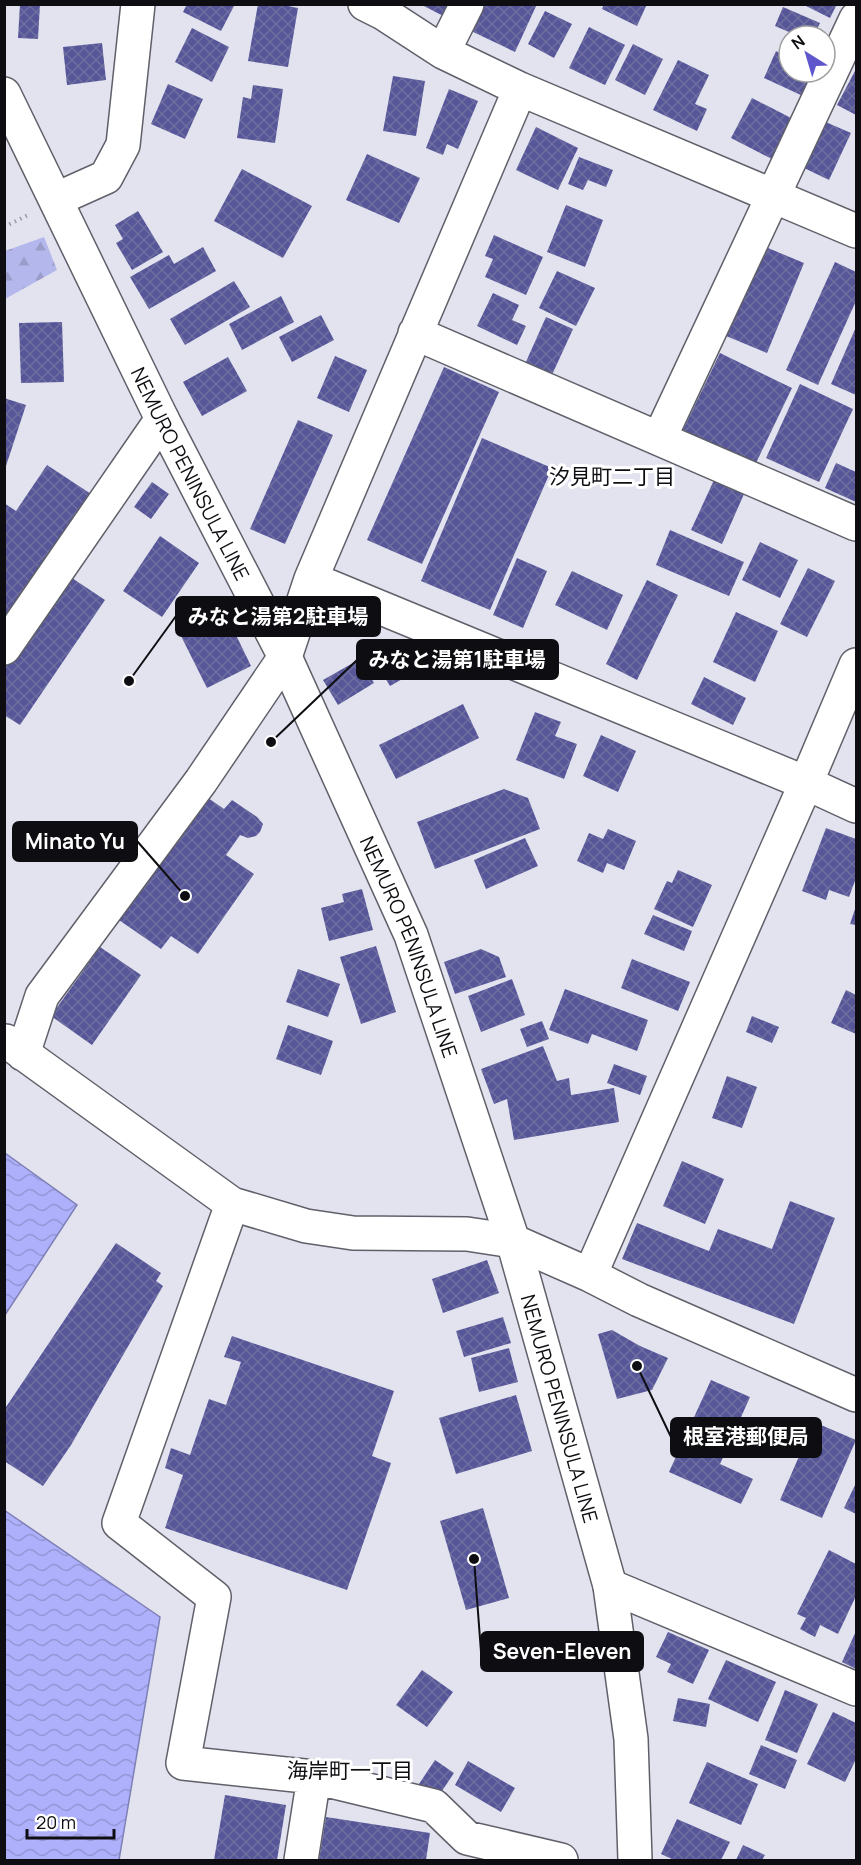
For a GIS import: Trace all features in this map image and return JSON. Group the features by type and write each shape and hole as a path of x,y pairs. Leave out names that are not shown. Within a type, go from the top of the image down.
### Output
{"street":[{"path":"57,199 106,177 123,145 138,4"},
{"path":"365,4 443,52 520,89 856,231"},
{"path":"443,52 467,4"},
{"path":"660,437 856,19"},
{"path":"520,89 311,579 285,657 201,781 42,996 14,1047 232,1204 306,1226 353,1233 467,1234 513,1241 590,1275 639,1300 856,1395"},
{"name":"NEMURO PENINSULA LINE","path":"4,93 162,419 285,657 411,935 513,1241 610,1586 631,1739 635,1860"},
{"path":"415,333 660,437 856,524"},
{"path":"4,648 162,419"},
{"path":"311,579 806,783 856,806"},
{"path":"590,1275 856,665"},
{"path":"232,1204 119,1523 214,1597 183,1763 314,1777 434,1806 467,1838 561,1860"},
{"path":"610,1586 856,1689"},
{"path":"302,1860 314,1777"}],"green space":[{"path":"44,237 57,270 5,299 5,251"}],"water":[{"path":"5,1153 77,1205 5,1315"},
{"path":"4,1510 160,1617 119,1860 5,1860"}],"building":[{"path":"20,4 40,4 38,39 18,38"},
{"path":"187,4 235,4 221,31 183,12"},
{"path":"258,4 278,4 298,8 288,67 248,61"},
{"path":"420,4 459,4 451,20"},
{"path":"481,4 537,4 515,52 469,30"},
{"path":"604,4 647,4 637,26 602,9"},
{"path":"802,4 837,4 830,18"},
{"path":"783,7 820,23 777,24 777,27 775,26"},
{"path":"545,11 572,24 554,58 528,44"},
{"path":"589,27 625,45 605,85 569,68"},
{"path":"192,28 229,47 212,82 175,62"},
{"path":"102,43 106,80 67,85 63,47"},
{"path":"633,44 663,59 645,95 615,80"},
{"path":"777,52 777,84 764,78"},
{"path":"678,60 709,75 695,104 707,109 697,131 653,110"},
{"path":"856,69 856,115 837,105"},
{"path":"393,76 425,81 416,136 383,131"},
{"path":"168,84 203,99 185,139 151,124"},
{"path":"777,84 808,84 803,96"},
{"path":"253,85 283,89 275,143 237,138 243,97 251,99"},
{"path":"449,89 478,101 458,149 447,144 443,155 426,148"},
{"path":"752,98 793,119 772,159 731,138"},
{"path":"821,120 851,133 829,180 800,166"},
{"path":"536,127 578,148 558,190 516,170"},
{"path":"367,154 420,178 399,223 346,200"},
{"path":"579,157 613,170 606,187 588,180 583,190 568,184"},
{"path":"242,169 312,206 283,258 214,221"},
{"path":"566,205 603,220 585,267 547,252"},
{"path":"138,211 163,252 132,270 116,243 123,239 115,225"},
{"path":"494,235 543,257 526,295 485,277 493,259 485,256"},
{"path":"756,243 804,263 767,353 719,333"},
{"path":"203,247 216,271 149,309 130,277 169,255 174,264"},
{"path":"835,262 856,272 856,301 818,385 786,370"},
{"path":"557,271 595,288 576,326 539,308"},
{"path":"234,281 250,307 185,345 170,319"},
{"path":"493,293 519,305 512,320 526,326 517,345 477,326"},
{"path":"281,296 294,322 242,350 229,324"},
{"path":"321,315 334,340 292,362 279,337"},
{"path":"546,317 573,329 551,377 525,364"},
{"path":"62,322 64,382 21,383 19,323"},
{"path":"856,327 856,395 831,384"},
{"path":"720,353 792,388 755,465 683,430"},
{"path":"335,356 367,370 349,412 317,398"},
{"path":"228,357 247,391 202,416 183,382"},
{"path":"444,367 499,392 422,564 367,540"},
{"path":"800,384 853,409 819,482 766,458"},
{"path":"4,398 26,405 5,469 4,469"},
{"path":"298,420 333,435 285,544 250,529"},
{"path":"482,438 552,468 490,610 421,581"},
{"path":"836,463 856,472 856,502 825,488"},
{"path":"47,465 91,494 4,622 4,503 16,511"},
{"path":"714,480 744,494 722,544 691,530"},
{"path":"152,482 169,494 151,519 134,507"},
{"path":"670,530 744,562 729,596 656,565"},
{"path":"160,536 199,563 162,617 123,591"},
{"path":"760,542 798,560 780,598 742,580"},
{"path":"517,558 547,571 523,628 493,615"},
{"path":"808,568 835,581 807,637 780,624"},
{"path":"572,571 623,595 607,630 555,605"},
{"path":"66,574 105,600 20,725 4,715 4,665"},
{"path":"647,580 678,595 637,680 606,664"},
{"path":"221,604 251,666 207,688 176,626"},
{"path":"736,612 778,631 755,682 713,662"},
{"path":"397,642 415,672 390,686 372,657"},
{"path":"360,659 374,683 338,705 323,680"},
{"path":"704,677 746,698 733,725 691,704"},
{"path":"463,704 479,738 396,779 379,745"},
{"path":"535,712 561,722 555,736 577,744 564,779 516,760"},
{"path":"601,735 636,751 618,792 583,776"},
{"path":"504,789 528,798 540,829 435,869 417,822"},
{"path":"201,793 224,809 232,800 257,817 263,824 256,836 248,838 240,835 226,855 254,874 198,954 171,936 161,949 116,918"},
{"path":"826,828 856,839 856,878 849,897 829,890 826,900 802,891"},
{"path":"608,829 636,841 624,870 607,863 603,873 577,861 589,833 603,839"},
{"path":"525,838 538,866 486,889 474,860"},
{"path":"678,870 712,885 693,927 654,909 667,881 672,883"},
{"path":"362,889 373,930 329,941 321,908 344,902 342,894"},
{"path":"856,906 856,925 850,924"},
{"path":"653,915 692,931 684,951 644,934"},
{"path":"376,946 396,1012 361,1024 340,957"},
{"path":"100,947 141,975 92,1045 51,1016"},
{"path":"481,949 499,957 506,977 455,994 444,962"},
{"path":"632,959 690,982 678,1011 621,988"},
{"path":"298,969 340,984 328,1017 286,1002"},
{"path":"512,979 525,1015 481,1032 468,996"},
{"path":"565,989 648,1020 637,1051 592,1034 588,1044 549,1030"},
{"path":"846,990 856,995 856,1034 831,1023"},
{"path":"752,1016 779,1027 772,1043 746,1032"},
{"path":"542,1021 549,1039 527,1047 520,1029"},
{"path":"288,1025 333,1041 321,1075 276,1059"},
{"path":"543,1046 557,1081 569,1078 571,1095 614,1088 619,1122 514,1140 507,1099 494,1104 481,1069"},
{"path":"614,1064 647,1076 640,1095 607,1083"},
{"path":"727,1076 757,1087 742,1128 712,1118"},
{"path":"682,1161 724,1179 705,1224 663,1206"},
{"path":"790,1201 835,1218 794,1324 622,1259 637,1223 709,1251 718,1229 772,1249"},
{"path":"116,1243 161,1273 156,1281 163,1286 71,1445 43,1486 4,1461 4,1410"},
{"path":"487,1260 499,1293 443,1313 432,1279"},
{"path":"503,1317 511,1343 464,1357 456,1331"},
{"path":"612,1330 668,1358 652,1390 617,1399 598,1334"},
{"path":"232,1336 394,1391 372,1456 391,1463 347,1590 165,1528 183,1475 165,1468 171,1448 190,1455 209,1399 226,1405 241,1362 224,1357"},
{"path":"509,1348 518,1382 479,1392 471,1358"},
{"path":"711,1380 750,1397 720,1464 753,1479 741,1504 669,1472"},
{"path":"516,1395 532,1451 456,1474 439,1418"},
{"path":"814,1422 856,1440 822,1518 780,1500"},
{"path":"856,1483 856,1514 844,1508"},
{"path":"483,1508 509,1598 466,1610 440,1521"},
{"path":"829,1550 856,1564 856,1596 838,1634 820,1625 815,1637 800,1629 806,1618 797,1614"},
{"path":"856,1631 856,1669 842,1662"},
{"path":"668,1632 709,1650 693,1684 667,1672 671,1664 656,1657"},
{"path":"726,1660 776,1682 758,1722 708,1699"},
{"path":"422,1670 453,1692 427,1727 396,1705"},
{"path":"785,1690 818,1704 797,1753 765,1740"},
{"path":"678,1698 710,1704 706,1727 673,1721"},
{"path":"833,1712 856,1723 856,1759 845,1782 807,1764"},
{"path":"761,1745 797,1760 785,1789 749,1774"},
{"path":"435,1760 454,1773 438,1797 419,1784"},
{"path":"468,1761 515,1788 501,1812 455,1785"},
{"path":"707,1762 758,1784 741,1825 689,1803"},
{"path":"225,1795 286,1805 277,1860 214,1860"},
{"path":"326,1817 430,1833 426,1860 319,1860"},
{"path":"677,1819 730,1842 721,1860 674,1860 661,1854"},
{"path":"743,1845 765,1855 762,1860 736,1860"}],"place":[{"name":"みなと湯第2駐車場","path":"129,681"},
{"name":"みなと湯第1駐車場","path":"271,742"},
{"name":"Minato Yu","path":"185,896"},
{"name":"根室港郵便局","path":"637,1366"},
{"name":"Seven-Eleven","path":"474,1559"}],"district":[{"name":"汐見町二丁目","path":"612,476"},
{"name":"海岸町一丁目","path":"350,1770"}]}
